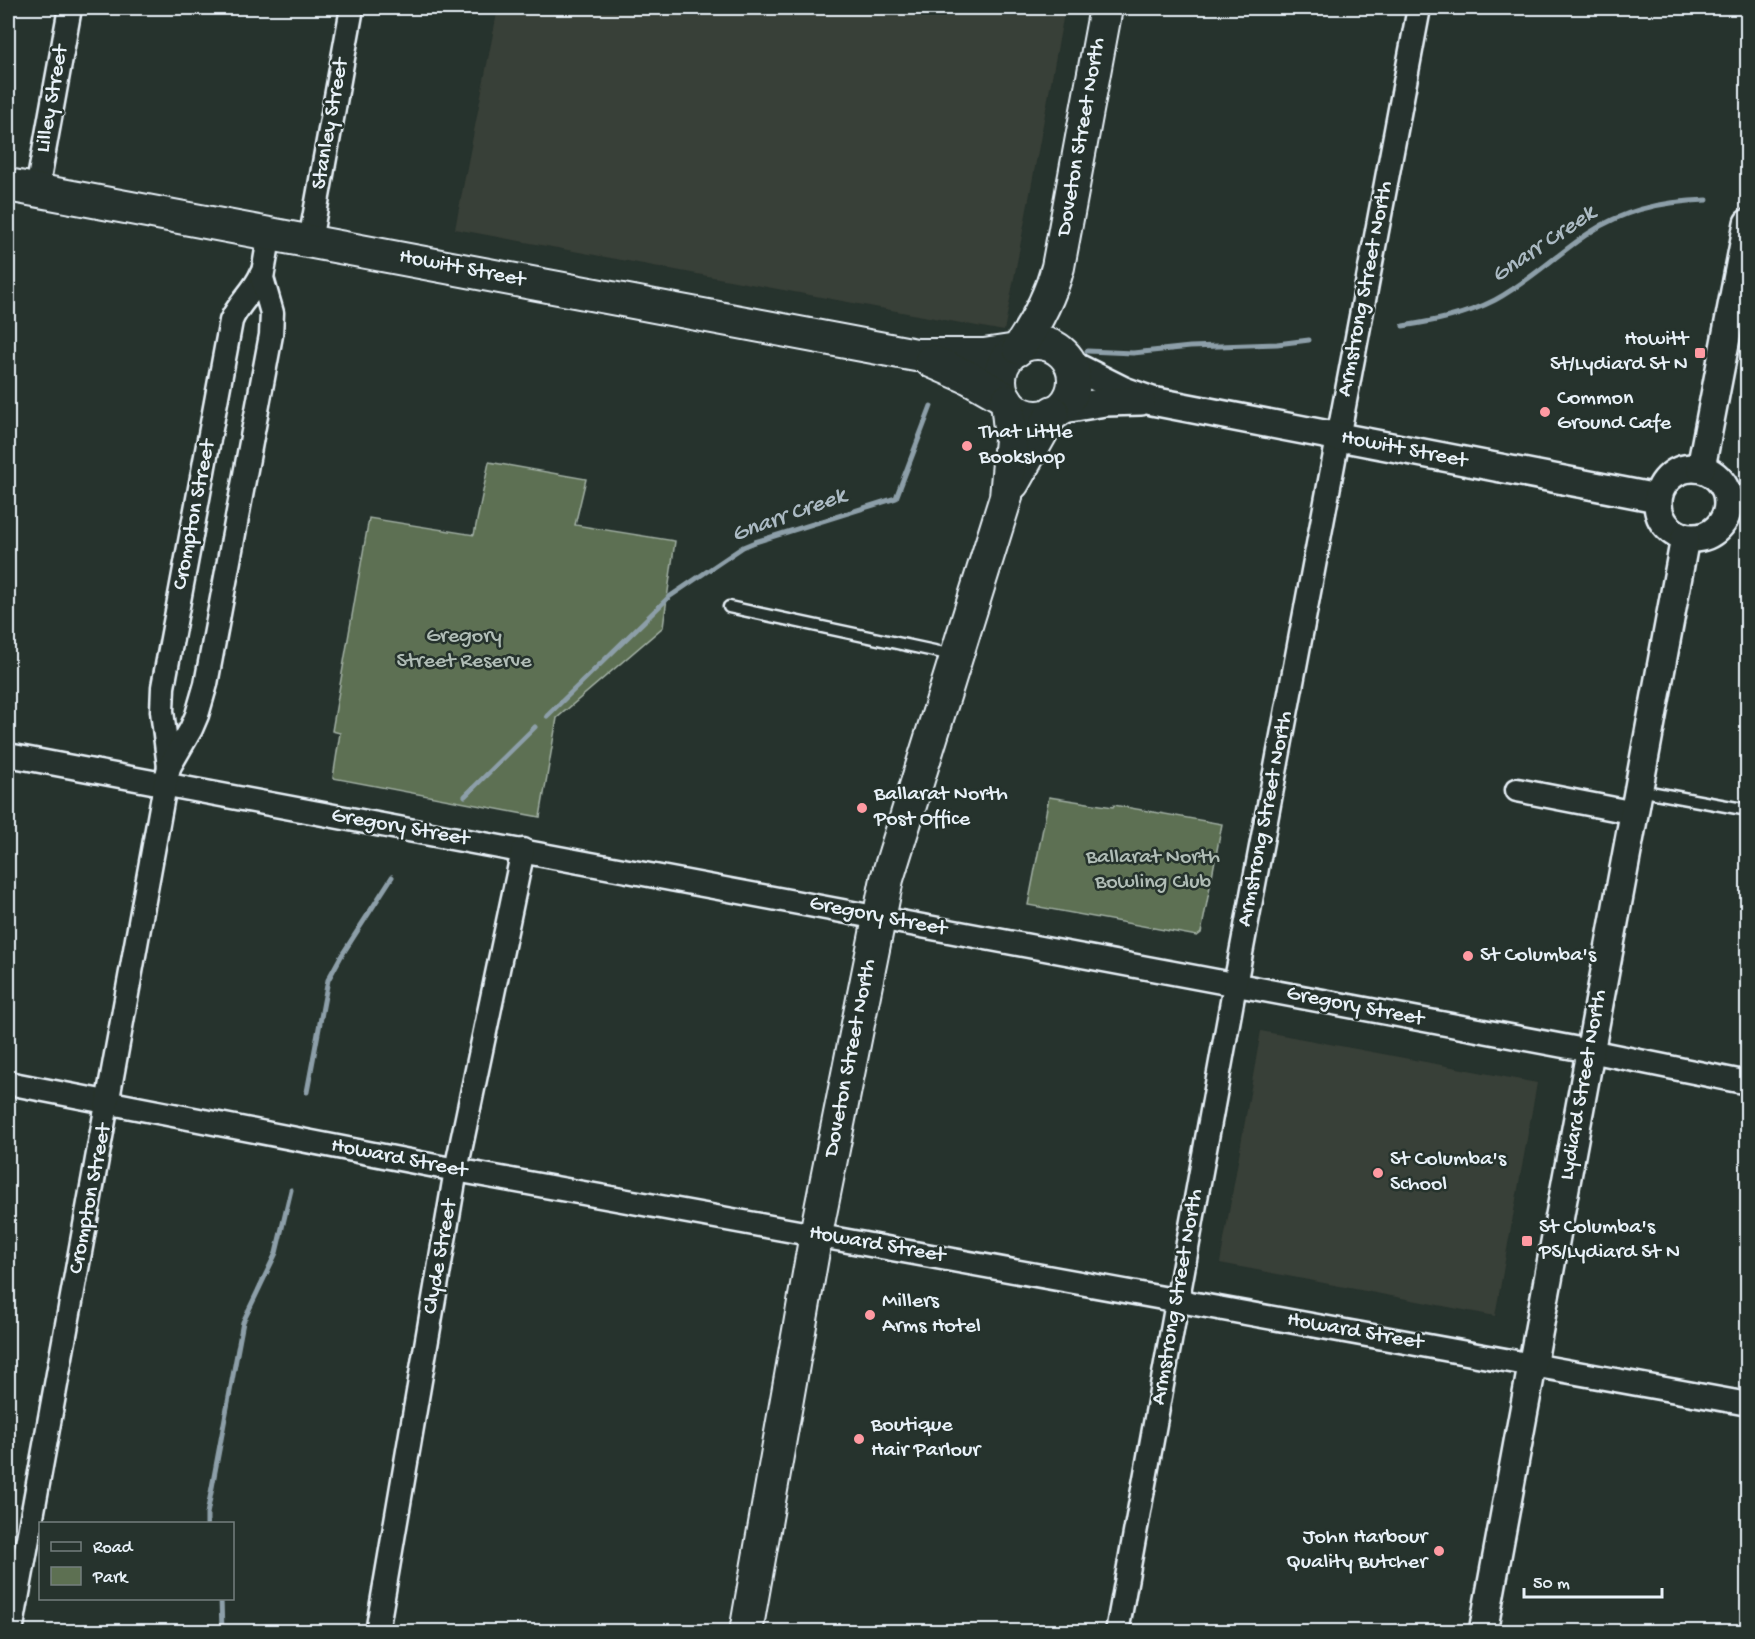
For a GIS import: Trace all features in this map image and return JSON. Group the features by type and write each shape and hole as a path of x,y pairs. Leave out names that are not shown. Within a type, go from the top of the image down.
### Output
{"main road":[{"name":"Doveton Street North","path":"1018,349 1034,326 1047,301 1058,267 1106,8"},
{"name":"Howitt Street","path":"22,188 916,355 984,356 1018,349"},
{"name":"Doveton Street North","path":"1058,267 1059,317 1069,363"},
{"path":"1033,344 1044,344 1059,351 1069,363 1073,377 1072,390 1067,401 1056,411 1040,416 1027,415 1016,410 1006,400 1000,384 1001,373 1005,362 1018,349 1033,344"},
{"name":"Howitt Street","path":"916,355 962,374 1006,400"},
{"name":"Doveton Street North","path":"746,1632 816,1234 891,862 1006,497 1011,439 1006,400"},
{"name":"Doveton Street North","path":"1006,497 1056,411"}],"street":[{"name":"Lilley Street","path":"22,188 70,8"},
{"name":"Stanley Street","path":"310,241 352,8"},
{"name":"Armstrong Street North","path":"1117,1632 1235,985 1419,8"},
{"path":"1701,468 1748,223"},
{"name":"Crompton Street","path":"10,1632 167,776 162,711 167,664 231,321 262,273 270,233"},
{"name":"Crompton Street","path":"167,776 197,715 208,672 271,335 272,313 263,285 262,273"},
{"name":"Howitt Street","path":"1069,363 1124,391 1152,401 1657,498"},
{"name":"Howitt Street","path":"1056,411 1115,401 1152,401"},
{"path":"1701,468 1713,473 1725,487 1728,500 1737,513 1707,536 1685,538 1673,533 1664,524 1658,512 1657,498 1661,486 1670,476 1681,469 1701,468"},
{"name":"Lydiard Street North","path":"1483,1632 1685,538"},
{"name":"Gregory Street","path":"8,755 167,776 523,850 1590,1051 1748,1083"},
{"path":"1517,790 1637,802"},
{"name":"Clyde Street","path":"377,1632 456,1170 523,850"},
{"name":"Howard Street","path":"8,1083 456,1170 1748,1404"}],"lane":[{"path":"729,607 956,656"},
{"path":"1637,802 1748,810"}],"shaded area":[{"path":"498,8 1065,8 1004,331 455,229"},
{"name":"St Columba's School","path":"1261,1031 1537,1083 1495,1316 1220,1263"}],"green space":[{"name":"Gregory Street Reserve","path":"489,462 586,479 575,525 675,541 663,627 557,718 540,817 333,778 340,733 332,731 369,518 474,535"},
{"name":"Ballarat North Bowling Club","path":"1049,797 1113,807 1114,805 1222,824 1201,933 1197,936 1028,905"}],"waterway":[{"name":"Gnarr Creek","path":"1403,326 1450,317 1495,300 1520,285 1589,233 1616,218 1645,208 1676,202 1707,200"},
{"name":"Gnarr Creek","path":"1087,351 1133,353 1309,340"},
{"name":"Gnarr Creek","path":"547,716 669,597 743,547 896,498 931,406"},
{"path":"465,796 535,727"},
{"path":"307,1092 328,980 392,877"},
{"path":"207,1522 243,1322 276,1253 291,1190"},
{"path":"221,1600 222,1632"}],"place":[{"name":"Howitt St/Lydiard St N","path":"1700,353"},
{"name":"Common Ground Cafe","path":"1545,412"},
{"name":"That Little Bookshop","path":"967,446"},
{"name":"Ballarat North Post Office","path":"862,808"},
{"name":"St Columba's","path":"1468,956"},
{"name":"St Columba's School","path":"1378,1173"},
{"name":"St Columba's PS/Lydiard St N","path":"1527,1241"},
{"name":"Millers Arms Hotel","path":"870,1315"},
{"name":"Boutique Hair Parlour","path":"859,1439"},
{"name":"John Harbour Quality Butcher","path":"1439,1551"}]}
